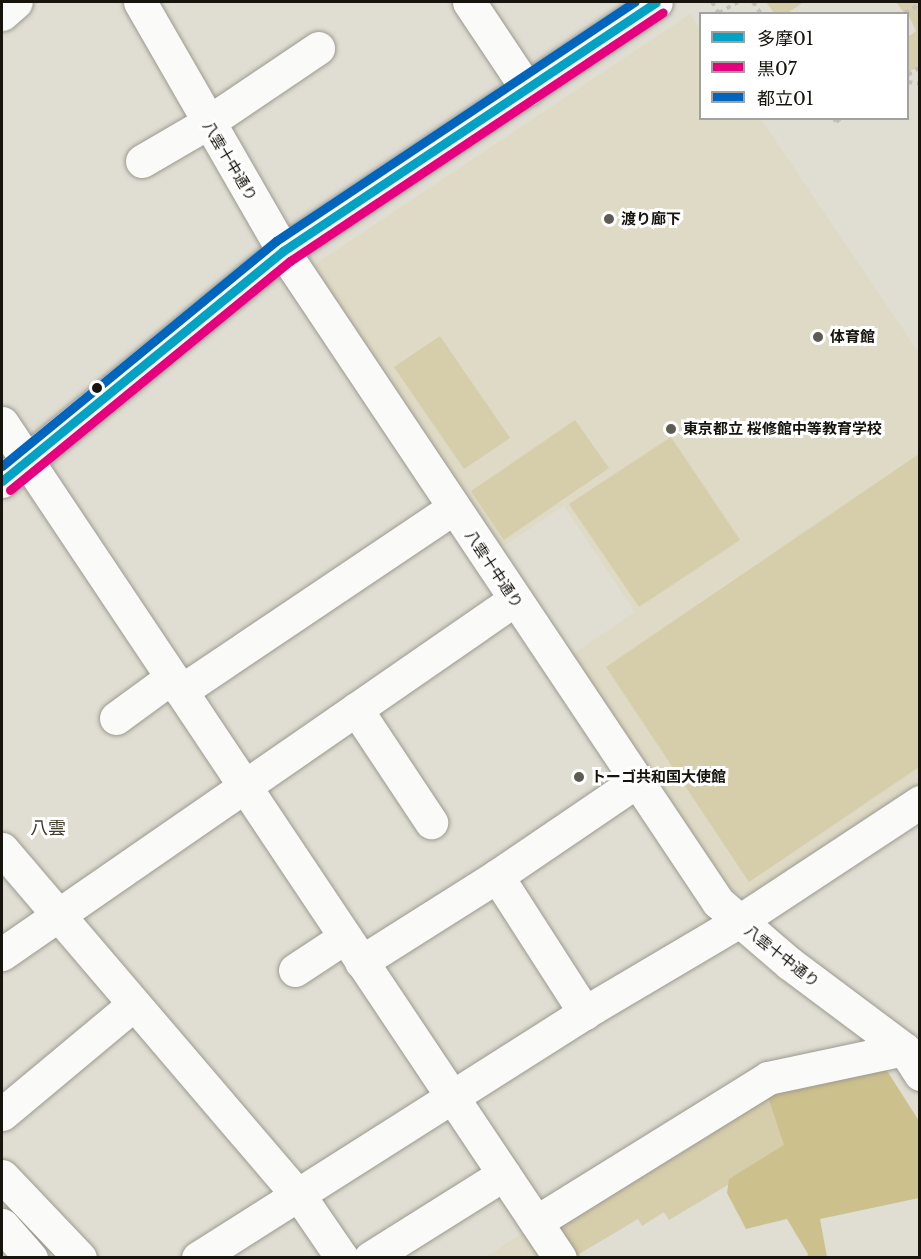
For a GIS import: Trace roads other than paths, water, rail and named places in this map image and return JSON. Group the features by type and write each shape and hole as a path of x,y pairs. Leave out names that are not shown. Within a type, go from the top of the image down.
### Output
{"street":[{"path":"2,14 16,2"},
{"name":"八雲十中通り","path":"140,2 207,123 283,251 718,903 738,922 912,1061"},
{"path":"469,2 527,89"},
{"path":"2,481 283,251 656,2"},
{"path":"142,161 207,123 318,48"},
{"path":"2,423 560,1257"},
{"path":"116,718 177,684 453,508"},
{"path":"2,954 514,600"},
{"path":"356,709 430,822"},
{"path":"296,970 353,949 497,876 637,781"},
{"path":"198,1257 585,1013 738,922 920,802"},
{"path":"2,849 297,1196 342,1257"},
{"path":"497,876 585,1013"},
{"path":"2,1114 133,1005"},
{"path":"536,1222 768,1078 912,1061"},
{"path":"370,1257 504,1174"},
{"path":"2,1176 80,1257"},
{"path":"2,1225 31,1257"}],"place":[{"name":"渡り廊下","path":"609,219"},
{"name":"体育館","path":"818,337"},
{"name":"東京都立 桜修館中等教育学校","path":"671,429"},
{"name":"トーゴ共和国大使館","path":"579,777"}],"district":[{"name":"八雲","path":"48,828"}]}
